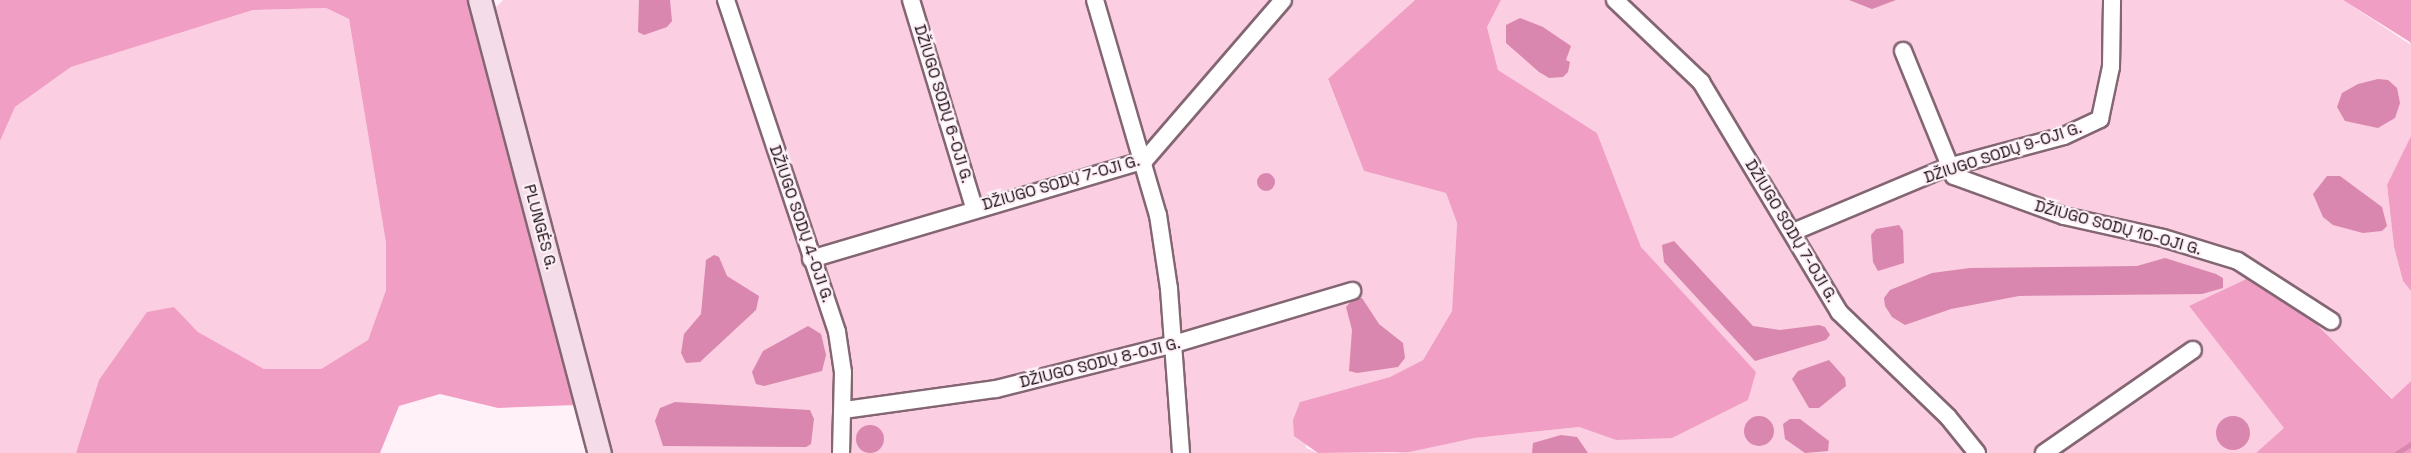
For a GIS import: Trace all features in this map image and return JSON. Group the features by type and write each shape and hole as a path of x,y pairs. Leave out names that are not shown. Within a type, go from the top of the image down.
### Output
{"main road":[{"name":"PLUNGĖS G.","path":"480,0 600,453"}],"street":[{"name":"DŽIUGO SODŲ 4-OJI G.","path":"726,0 837,332 843,410 841,453"},
{"name":"DŽIUGO SODŲ 6-OJI G.","path":"911,0 974,208"},
{"path":"1095,0 1145,160 1158,215 1173,344 1181,453"},
{"name":"DŽIUGO SODŲ 7-OJI G.","path":"811,259 974,208 1145,160 1283,0"},
{"name":"DŽIUGO SODŲ 7-OJI G.","path":"1616,0 1701,82 1839,312 1948,417 1977,453"},
{"name":"DŽIUGO SODŲ 9-OJI G.","path":"1793,232 1948,167 2064,136 2100,119 2111,67 2112,0"},
{"path":"1903,51 1948,167"},
{"name":"DŽIUGO SODŲ 10-OJI G.","path":"1948,167 1954,176 2064,216 2163,238 2238,261 2331,321"},
{"name":"DŽIUGO SODŲ 8-OJI G.","path":"843,410 996,389 1173,344 1352,291"},
{"path":"2044,453 2193,350"}],"shaded area":[{"path":"0,0 469,0 576,405 498,408 440,394 399,406 380,453 76,453 99,380 147,312 174,307 198,332 264,369 321,369 368,340 386,290 386,243 349,19 326,8 253,10 71,67 15,107 0,141"},
{"path":"503,0 1415,0 1328,80 1364,171 1446,193 1457,223 1452,311 1423,360 1390,377 1300,402 1306,448 1318,453 600,453 485,19"},
{"path":"639,0 670,0 672,21 667,27 644,35 638,32"},
{"path":"1415,0 1501,0 1487,27 1498,70 1597,133 1641,247 1756,372 1748,400 1672,438 1616,440 1579,427 1475,438 1409,452 1318,453 1294,436 1293,420 1300,402 1390,377 1423,360 1452,311 1457,223 1446,193 1364,171 1328,79"},
{"path":"1501,0 2343,0 2411,45 2411,136 2387,186 2394,247 2403,281 2411,291 2411,381 2393,399 2293,301 2189,306 2285,429 2256,453 1395,453 1475,438 1579,427 1616,440 1684,296 1641,247 1597,133 1498,70 1487,27"},
{"path":"1849,0 1896,0 1872,9"},
{"path":"2343,0 2411,0 2411,45 2410,42"},
{"path":"326,8 349,19 386,243 386,290 368,340 321,369 264,369 198,332 174,307 99,380 76,453 0,453 0,141 15,107 71,67 253,10"},
{"path":"1520,18 1543,27 1571,46 1566,60 1570,62 1568,72 1563,77 1549,78 1506,43 1506,25"},
{"path":"2378,79 2388,80 2397,88 2400,103 2395,118 2378,128 2345,121 2337,107 2342,93 2358,84"},
{"path":"2411,136 2411,291 2403,281 2394,247 2387,185"},
{"path":"1262,173 1270,173 1275,178 1273,189 1262,191 1257,186 1257,178"},
{"path":"2327,176 2340,176 2382,207 2387,226 2382,231 2363,233 2333,225 2323,217 2313,194"},
{"path":"1899,225 1903,231 1904,263 1878,271 1873,262 1871,235 1876,229"},
{"path":"1674,241 1753,326 1780,330 1819,325 1825,327 1830,335 1826,340 1755,361 1664,262 1662,245"},
{"path":"714,255 719,257 727,276 759,296 756,310 700,362 686,363 681,353 684,334 701,314 706,260"},
{"path":"2165,258 2216,274 2223,278 2223,288 2202,294 2019,296 1951,309 1905,325 1892,317 1885,306 1884,298 1890,290 1932,273 1970,268 2137,266"},
{"path":"2255,275 2293,301 2392,399 2411,381 2411,453 2256,453 2284,428 2189,306"},
{"path":"1354,298 1362,298 1379,324 1403,343 1405,358 1398,367 1357,373 1349,371 1352,330 1346,307"},
{"path":"808,326 821,334 826,355 822,371 764,386 756,384 752,372 763,351"},
{"path":"1829,360 1845,378 1846,386 1819,408 1809,408 1792,379 1798,371"},
{"path":"675,402 810,410 814,419 811,444 806,447 663,446 655,421 660,408"},
{"path":"1759,416 1770,420 1774,431 1770,442 1759,446 1748,442 1744,431 1748,420"},
{"path":"2233,416 2245,421 2250,433 2245,445 2233,450 2221,445 2216,433 2221,421"},
{"path":"1790,419 1800,419 1829,441 1828,451 1805,453 1785,439 1783,424"},
{"path":"870,425 880,429 884,439 880,449 870,453 860,449 856,439 860,429"},
{"path":"1561,435 1577,437 1588,453 1532,453 1533,443"}],"waterway":[{"path":"2397,453 2411,444"}]}
